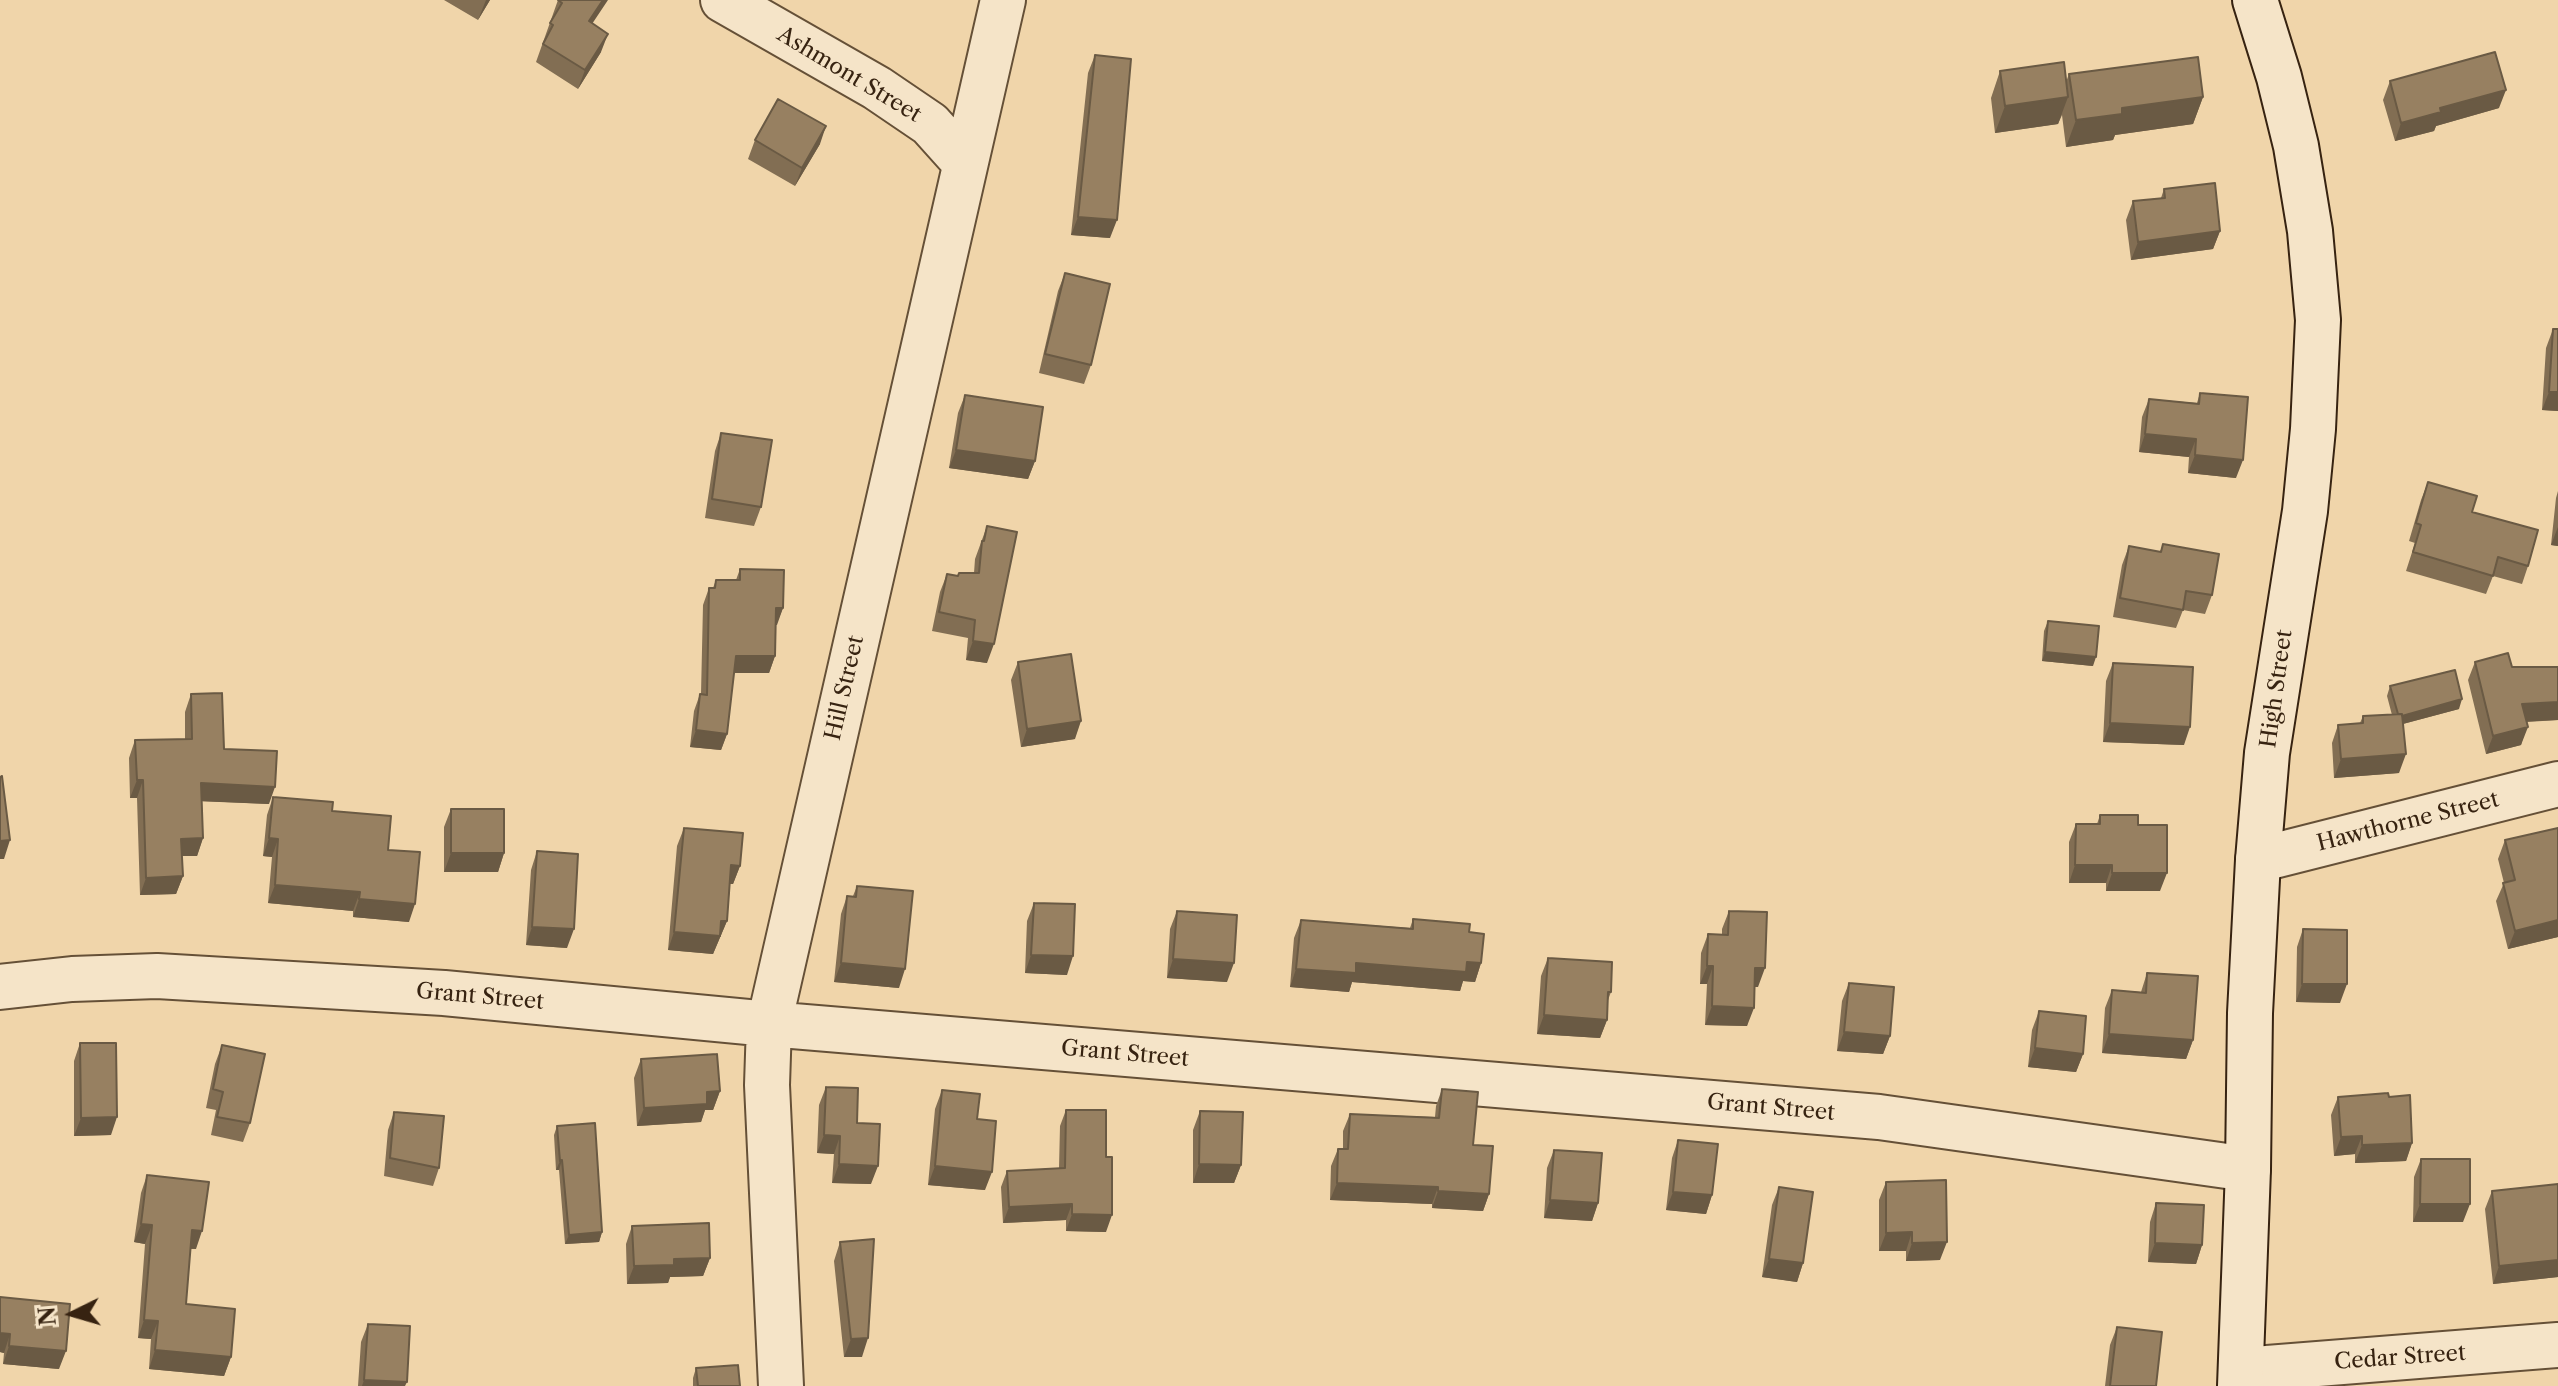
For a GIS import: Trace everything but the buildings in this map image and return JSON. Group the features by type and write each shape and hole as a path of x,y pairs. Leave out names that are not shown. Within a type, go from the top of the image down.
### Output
{"street":[{"name":"Ashmont Street","path":"723,0 877,88 930,124 965,163"},
{"name":"Hill Street","path":"781,1386 767,1085 769,1024 1003,0"},
{"name":"High Street","path":"2241,1378 2250,1013 2258,860 2267,753 2305,511 2313,429 2318,320 2310,231 2296,146 2255,0"},
{"name":"Hawthorne Street","path":"2258,860 2558,784"},
{"name":"Grant Street","path":"0,987 72,979 157,976 444,993 769,1024 1879,1117 2248,1169"},
{"name":"Cedar Street","path":"2241,1378 2558,1345"}]}
